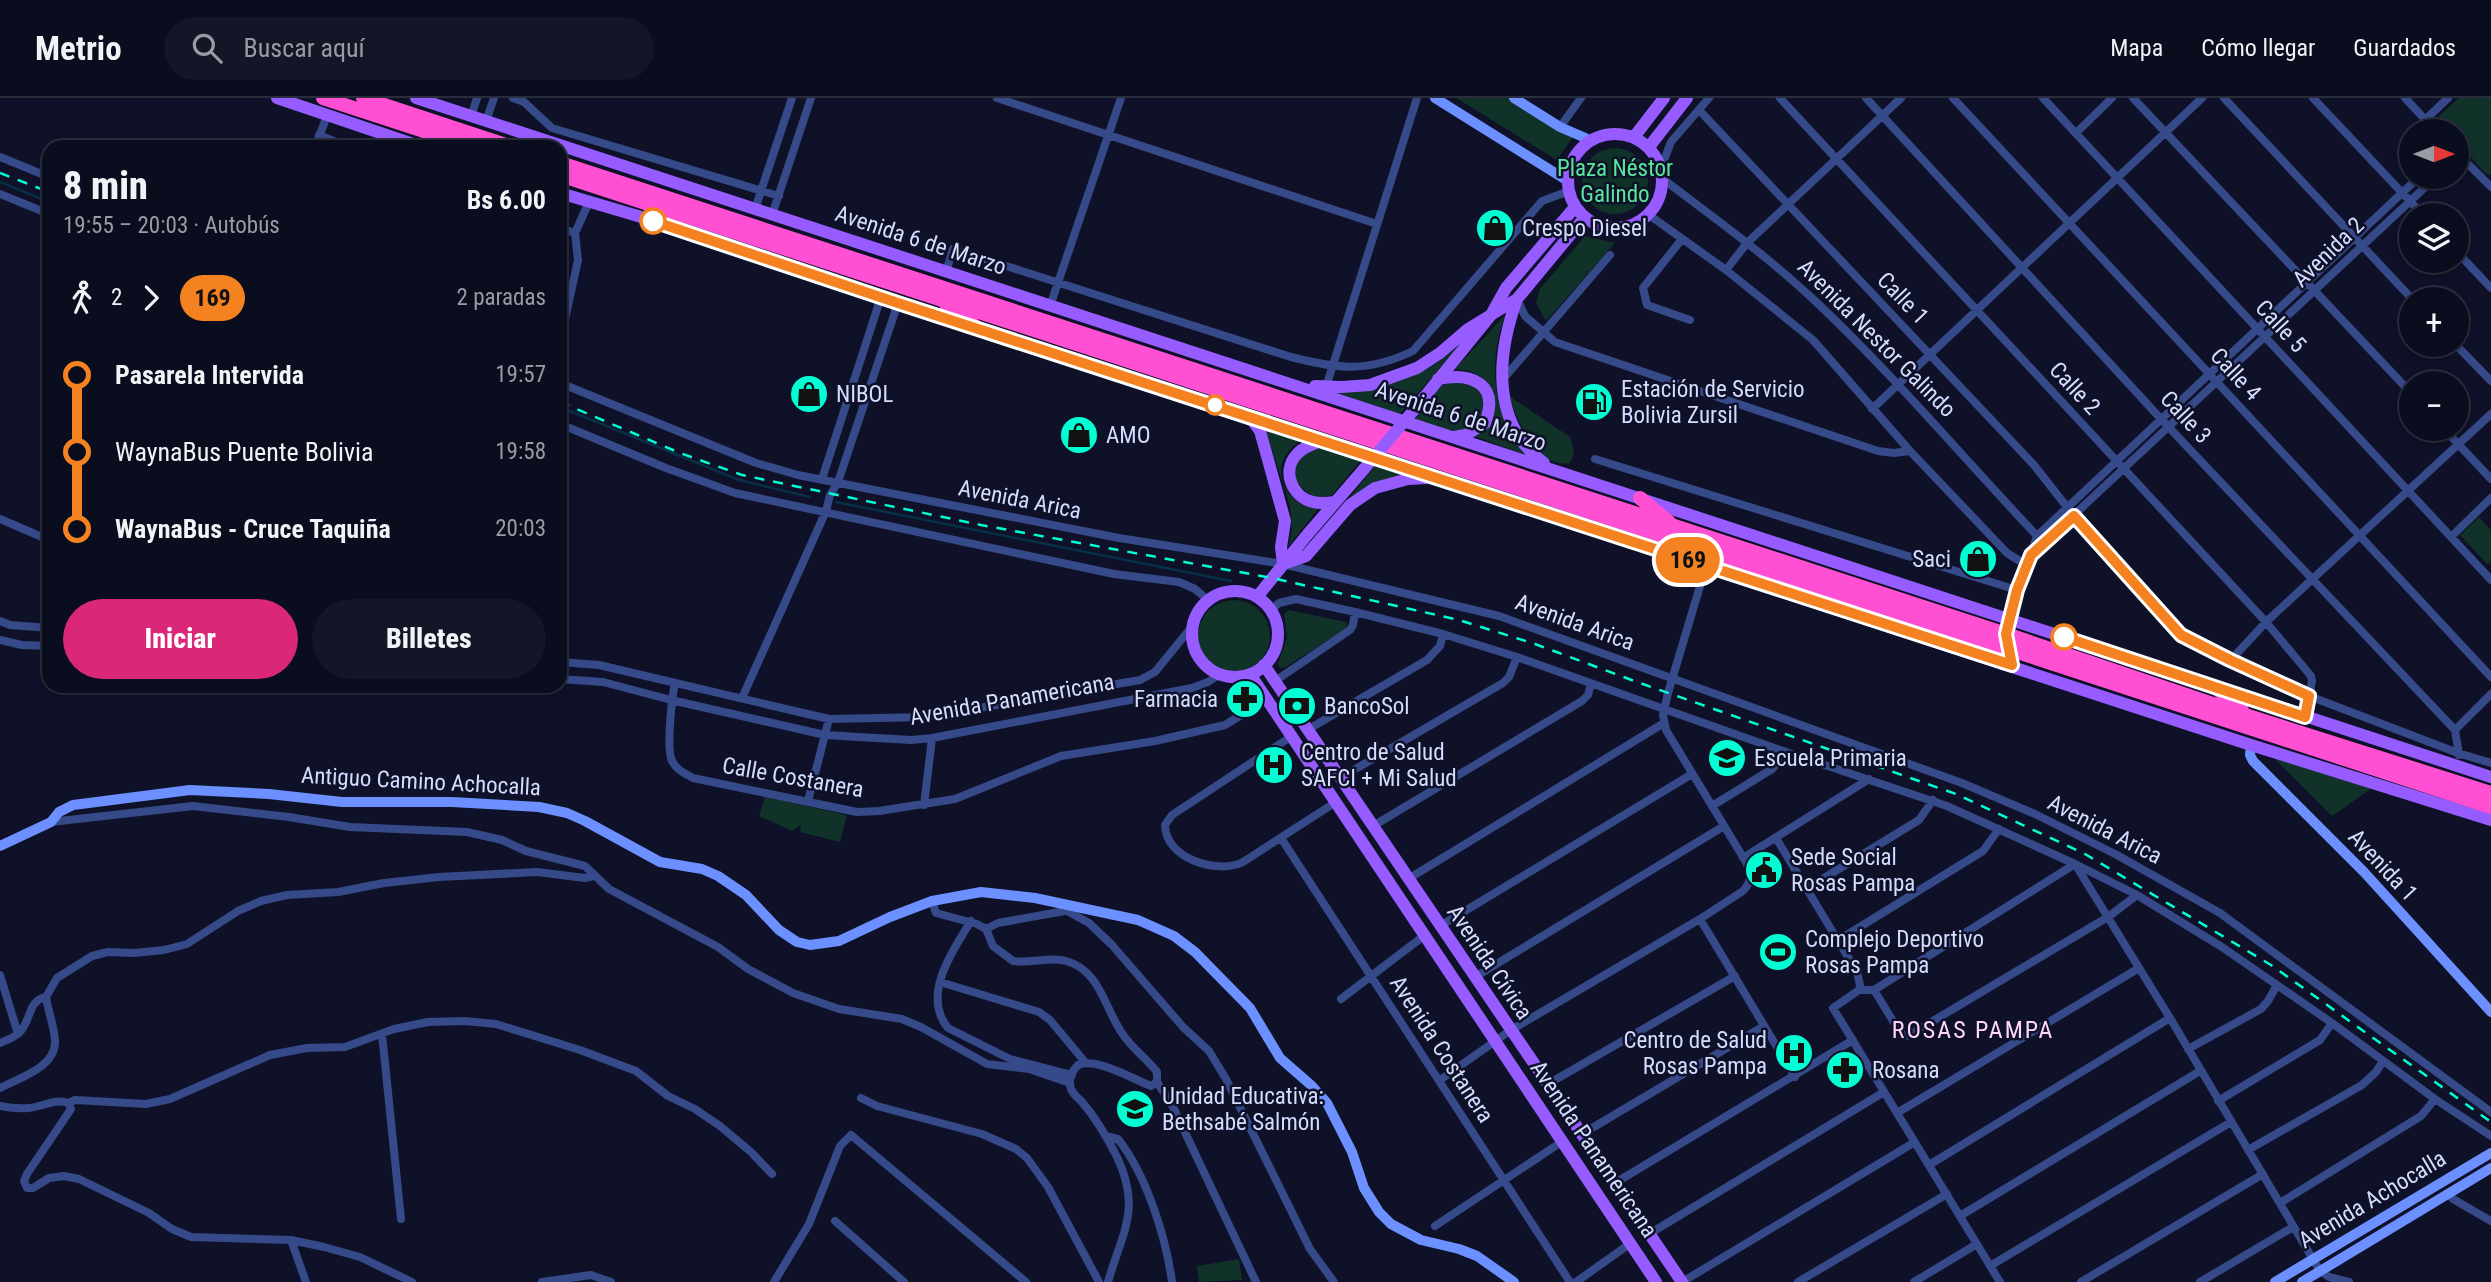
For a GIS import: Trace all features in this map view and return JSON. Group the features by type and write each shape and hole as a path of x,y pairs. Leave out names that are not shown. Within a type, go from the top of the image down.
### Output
{"highway":[{"path":"323,98 452,140"},
{"path":"363,98 491,140"},
{"name":"Avenida 6 de Marzo","path":"567,165 1676,527 2491,807"},
{"name":"Avenida 6 de Marzo","path":"567,177 1723,555 2008,641 2491,793"},
{"path":"931,296 978,328"},
{"path":"1640,498 1676,527"},
{"path":"1723,555 1771,587"},
{"path":"2216,688 2248,716"}],"main road":[{"path":"277,98 401,140"},
{"name":"Avenida 6 de Marzo","path":"416,98 544,140"},
{"path":"1435,98 1569,186"},
{"path":"1514,98 1560,127 1590,140"},
{"path":"1633,137 1664,98"},
{"path":"1649,147 1687,98"},
{"path":"1611,133 1633,137 1649,147 1662,174 1659,201 1649,215 1631,225 1610,228 1585,218 1576,206 1569,186 1572,161 1590,140 1611,133"},
{"name":"Avenida 6 de Marzo","path":"567,147 2491,777"},
{"path":"567,195 648,219 2251,745 2491,820"},
{"path":"1257,597 1413,411 1491,315 1506,288 1576,206"},
{"path":"1287,382 1326,387 1370,384 1416,368 1440,354 1468,329 1517,299 1585,218"},
{"path":"1517,299 1502,350 1504,399 1518,434 1532,454 1559,472"},
{"path":"1438,380 1466,376 1479,382 1490,401 1485,423 1466,435 1453,437"},
{"path":"1250,417 1260,431 1285,521 1281,547 1283,564"},
{"path":"1321,441 1307,446 1294,456 1289,469 1289,479 1294,490 1303,499 1316,504 1335,502"},
{"path":"1283,564 1306,555 1350,505 1375,488 1408,479 1438,478"},
{"path":"1237,591 1257,597 1270,610 1278,629 1278,639 1270,658 1251,674 1220,674 1207,666 1198,654 1193,639 1194,624 1202,607 1217,595 1237,591"},
{"name":"Avenida Cívica","path":"1264,665 1682,1282"},
{"name":"Avenida Cívica","path":"1251,674 1425,935"},
{"name":"Avenida 1","path":"2251,745 2250,755 2253,761 2364,873 2491,1012"},
{"name":"Antiguo Camino Achocalla","path":"0,846 51,822 59,812 73,805 190,790 269,794 342,802 452,802 539,807 567,813 585,821 660,862 702,869 718,876 746,895 771,924 797,943 827,944 839,941 932,901 981,892 1148,924 1174,936 1208,962 1250,1009 1280,1058 1327,1103 1352,1152 1364,1188 1379,1212 1391,1224 1421,1240 1477,1256 1514,1282"},
{"name":"Avenida Panamericana","path":"1425,935 1657,1282"},
{"name":"Avenida Achocalla","path":"2274,1282 2491,1153"},
{"name":"Avenida Achocalla","path":"2302,1282 2326,1277 2448,1193 2491,1168"}],"street":[{"path":"471,117 477,98"},
{"path":"486,121 494,98"},
{"path":"513,98 524,103 552,128 779,196"},
{"path":"755,209 792,98"},
{"path":"772,215 811,98"},
{"path":"997,98 1377,224"},
{"path":"1051,306 1121,98"},
{"path":"1326,387 1417,98"},
{"path":"1560,127 1581,98"},
{"path":"1662,174 1671,142 1709,98"},
{"name":"Calle 2","path":"1780,98 2266,622 2311,676 2305,717"},
{"name":"Calle 3","path":"1866,98 2169,428 2455,730"},
{"path":"1726,270 1747,243 1901,98"},
{"name":"Calle 4","path":"1953,98 2491,677"},
{"name":"Calle 5","path":"2043,98 2491,580"},
{"path":"2076,133 2112,98"},
{"path":"2133,98 2399,380"},
{"path":"1872,409 2202,98"},
{"path":"2224,98 2401,287"},
{"path":"2313,98 2410,201"},
{"path":"2405,98 2424,119"},
{"path":"2426,119 2448,98"},
{"name":"Calle 1","path":"1699,110 2034,465 2067,508 2181,635 2309,696 2491,763"},
{"path":"317,140 327,116"},
{"path":"319,135 331,140"},
{"path":"0,157 42,174"},
{"path":"2469,166 2491,187"},
{"name":"Avenida Nestor Galindo","path":"1662,174 1812,298 1898,385 2045,544"},
{"path":"946,272 953,249 1291,358 1332,368 1390,362 1413,351 1542,201 1569,186"},
{"name":"Avenida 2","path":"2012,665 2008,641 2009,618 2037,536 2406,189"},
{"name":"Avenida 2","path":"2031,555 2423,189"},
{"path":"0,194 42,211"},
{"path":"567,310 578,260 575,233 589,202"},
{"name":"Avenida Nestor Galindo","path":"1649,215 1726,270 1812,340 1872,409 2007,553 2026,565"},
{"path":"567,230 575,233"},
{"path":"1682,239 1643,288 1643,295 1647,305 1690,320"},
{"path":"1502,380 1611,255"},
{"path":"2469,265 2491,288"},
{"path":"822,479 881,297"},
{"path":"1517,299 1525,316 1555,341 1878,451 1894,453 1910,450"},
{"path":"742,698 838,482 898,303"},
{"path":"2468,357 2491,381"},
{"name":"Avenida Arica","path":"567,386 756,463 822,479 1119,538 1283,564 1499,616 1962,783 2035,814 2117,855 2220,913 2491,1112"},
{"path":"2230,660 2266,622 2491,414"},
{"path":"567,427 735,493 1102,571 1179,582 1195,589 1208,600"},
{"path":"2455,441 2491,479"},
{"path":"1595,459 2017,590"},
{"path":"2451,537 2491,498"},
{"path":"0,519 42,537"},
{"path":"1440,1080 1511,1030 1700,919 1743,891 1750,880 1743,858 1664,723 1664,710 1672,678 1706,566"},
{"name":"Avenida Arica","path":"1270,610 1279,603 1296,599 1443,634 1933,800 2137,895 2222,947 2491,1136"},
{"path":"1275,681 1350,630 1355,611"},
{"path":"0,621 42,628"},
{"name":"Avenida Panamericana","path":"567,663 605,666 829,719 927,717 1140,680 1155,672 1194,624"},
{"path":"1307,730 1427,660 1437,651 1443,634"},
{"path":"0,640 42,646"},
{"path":"1340,778 1503,683 1513,669 1517,657"},
{"path":"603,682 605,666"},
{"name":"Avenida Panamericana","path":"567,679 603,682 825,734 911,740 1192,688 1220,674"},
{"name":"Calle Costanera","path":"675,683 671,700 670,758 679,770 693,778 857,812 955,799 1061,756 1155,741 1225,725 1267,699"},
{"path":"1373,826 1582,701 1588,695 1591,684"},
{"path":"2465,768 2458,753 2455,730 2491,694"},
{"path":"808,801 829,719"},
{"path":"1408,879 1664,723"},
{"path":"1292,736 1172,815 1165,825 1167,836 1182,853 1196,861 1216,868 1226,868 1238,865 1336,802"},
{"path":"924,805 932,738"},
{"path":"1712,806 1772,769 1783,751"},
{"path":"1440,926 1692,774"},
{"path":"1743,858 1869,779"},
{"path":"1806,889 1919,820 1933,800"},
{"path":"51,822 193,806 349,827 467,832 502,840 526,851 585,866 609,889 718,947 748,969 793,993 828,1006 902,1019 922,1027 987,1064 1029,1069 1071,1079"},
{"path":"1475,977 1724,826"},
{"path":"1837,941 1983,851 1999,829"},
{"name":"Avenida Costanera","path":"1281,838 1570,1282"},
{"path":"1776,838 1857,972 1859,990"},
{"path":"2000,1282 1833,1008 1859,990 1874,990 2075,864 2170,1018 2312,1259 2326,1277 2349,1282"},
{"path":"0,1087 47,1062 54,1052 55,1040 46,997 57,978 92,956 108,952 154,951 187,944 239,911 261,901 287,895 338,892 384,883 439,877 537,872 585,878 594,876"},
{"path":"1874,990 1901,1034 1907,1035 2108,917 2137,895"},
{"path":"932,901 936,913 971,920 986,929 993,946 1013,961 1070,961 1084,970 1098,986 1126,1039 1157,1072 1157,1083 1173,1107 1256,1282"},
{"path":"986,929 998,923 1071,909 1104,937 1183,1027 1209,1051 1226,1079 1310,1249 1334,1282"},
{"path":"1700,919 1795,1076"},
{"path":"971,920 949,959 940,982 939,1008 942,1019 948,1028 1010,1059 1071,1079"},
{"path":"1341,999 1425,935"},
{"path":"1898,1114 2139,968"},
{"path":"0,975 18,1034"},
{"path":"1548,1084 1735,976"},
{"path":"940,982 1039,1012 1050,1020 1085,1062 1151,1086 1157,1083"},
{"path":"2188,1049 2261,1009 2277,985"},
{"path":"0,1043 18,1034 32,1007 40,998 46,997"},
{"path":"1929,1165 2170,1018"},
{"path":"68,1103 75,1100 146,1104 170,1099 270,1055 307,1048 345,1047 394,1029 428,1022 496,1024 601,1057 636,1071 668,1096 695,1109 751,1152 772,1174"},
{"path":"2218,1101 2320,1040 2332,1023"},
{"path":"1581,1134 1764,1026"},
{"path":"382,1034 401,1219"},
{"path":"1615,1184 1853,1040"},
{"path":"2248,1150 2362,1085 2383,1061"},
{"path":"1085,1062 1078,1065 1071,1079 1074,1094 1106,1136 1123,1173 1130,1210 1129,1222 1108,1282"},
{"path":"1960,1216 2200,1071"},
{"path":"1649,1234 1884,1092"},
{"path":"861,1098 877,1106 982,1134 1016,1149 1027,1158 1048,1187 1099,1282"},
{"path":"2280,1203 2421,1116 2435,1099"},
{"path":"0,1106 32,1108 62,1100 68,1103 71,1109 24,1181 27,1188 33,1188 49,1178 64,1176 79,1179 191,1237 291,1240 348,1251 412,1282"},
{"path":"1990,1266 2231,1122"},
{"path":"774,1282 809,1224 839,1146 851,1135 1026,1282"},
{"path":"1106,1136 1118,1139 1138,1173 1161,1228 1172,1282"},
{"path":"1435,1226 1563,1141"},
{"path":"1682,1282 1915,1142"},
{"path":"2081,1282 2263,1174"},
{"path":"2448,1193 2453,1199 2491,1221"},
{"path":"1798,1282 1947,1194"},
{"path":"835,1221 904,1282"},
{"path":"2200,1282 2294,1227"},
{"path":"291,1240 306,1282"},
{"path":"1576,1282 1630,1243"},
{"path":"1914,1282 1977,1244"},
{"path":"542,1282 592,1275 611,1282"}],"green space":[{"path":"1456,98 1510,98 1573,137 1560,155 1560,162"},
{"path":"2459,98 2491,98 2491,175 2486,174 2469,155 2469,119 2438,117"},
{"name":"Plaza Néstor Galindo","path":"1609,148 1621,148 1633,153 1643,163 1648,181 1646,194 1633,209 1621,214 1609,214 1597,209 1587,199 1582,187 1582,175 1587,163 1597,153"},
{"path":"1585,236 1615,243 1546,321 1536,303 1540,289"},
{"path":"1505,315 1496,354 1497,393 1504,419 1528,456 1474,436 1491,389 1476,374 1466,370 1454,370"},
{"path":"1459,346 1400,414 1332,392 1411,377 1436,364"},
{"path":"1454,380 1467,382 1477,388 1482,397 1483,415 1477,423 1468,429 1456,431 1440,429 1414,420 1440,387"},
{"path":"1509,396 1570,437 1574,452 1570,463 1547,459 1538,451 1523,430"},
{"path":"1265,428 1302,440 1284,459 1282,480 1294,499 1318,509 1288,547 1292,531 1290,506"},
{"path":"1319,447 1362,459 1332,495 1317,499 1301,487 1293,470 1299,458"},
{"path":"1377,464 1406,474 1391,478 1314,540"},
{"path":"2479,517 2491,530 2491,561 2488,565 2460,535"},
{"path":"1241,600 1260,610 1268,622 1268,650 1260,662 1248,670 1227,672 1208,662 1200,650 1198,629 1208,610 1220,602"},
{"path":"1289,610 1346,622 1347,628 1280,668 1278,664 1287,637 1284,614"},
{"path":"2273,757 2372,788 2332,816"},
{"path":"765,797 847,815 840,842 800,832 801,825 792,831 759,816"},
{"path":"1239,1259 1242,1280 1199,1282 1197,1266"}],"waterway":[{"path":"0,182 42,199"},
{"path":"567,410 739,480 810,497"},
{"path":"836,502 1231,581"}],"railway":[{"path":"0,173 42,189"},
{"path":"567,405 680,453 742,475 981,525 1272,578 1459,620 1535,644 1956,794 2085,854 2271,965 2491,1122"}],"bus line":[{"name":"169","path":"653,221 2012,665 2006,634 2017,590 2031,555 2074,516 2181,635 2309,696 2305,717 2064,637"}],"place":[{"name":"Crespo Diesel","path":"1495,228"},
{"name":"NIBOL","path":"809,394"},
{"name":"Estación de Servicio Bolivia Zursil","path":"1594,402"},
{"name":"AMO","path":"1079,435"},
{"name":"Saci","path":"1978,559"},
{"name":"Farmacia","path":"1245,699"},
{"name":"BancoSol","path":"1297,706"},
{"name":"Escuela Primaria","path":"1727,758"},
{"name":"Centro de Salud SAFCI + Mi Salud","path":"1274,765"},
{"name":"Sede Social Rosas Pampa","path":"1764,870"},
{"name":"Complejo Deportivo Rosas Pampa","path":"1778,952"},
{"name":"Centro de Salud Rosas Pampa","path":"1794,1053"},
{"name":"Rosana","path":"1845,1070"},
{"name":"Unidad Educativa: Bethsabé Salmón","path":"1135,1109"}],"district":[{"name":"ROSAS PAMPA","path":"1973,1030"}]}
